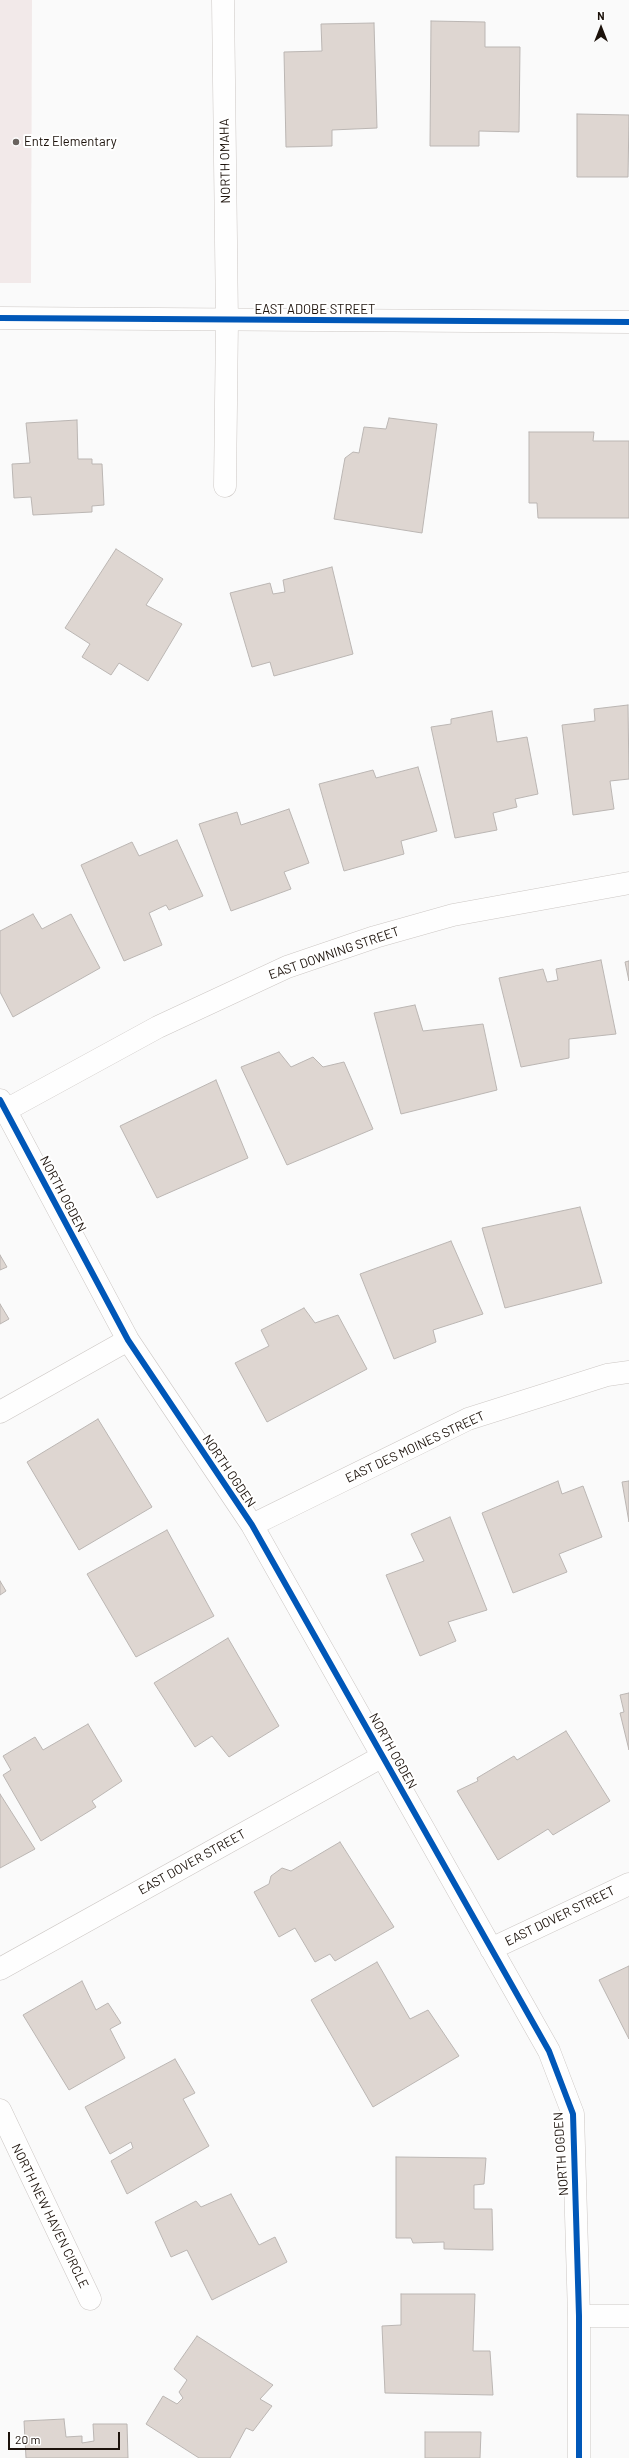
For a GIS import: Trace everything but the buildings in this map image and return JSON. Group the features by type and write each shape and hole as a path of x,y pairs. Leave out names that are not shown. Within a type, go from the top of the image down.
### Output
{"street":[{"name":"NORTH OMAHA","path":"223,0 227,321"},
{"name":"EAST ADOBE STREET","path":"0,318 227,321 629,322"},
{"path":"225,486 227,321"},
{"name":"EAST DOWNING STREET","path":"3,1105 158,1027 287,967 375,937 453,915 629,883"},
{"name":"NORTH OGDEN","path":"3,1105 128,1340 252,1525 549,2051 573,2114 579,2316 579,2458"},
{"path":"0,1412 128,1340"},
{"name":"EAST DES MOINES STREET","path":"252,1525 468,1419 607,1375 629,1372"},
{"name":"EAST DOVER STREET","path":"0,1969 383,1756"},
{"name":"EAST DOVER STREET","path":"491,1949 629,1884"},
{"name":"NORTH NEW HAVEN CIRCLE","path":"0,2110 90,2299"},
{"path":"579,2316 629,2316"}],"shaded area":[{"name":"Entz Elementary","path":"0,0 32,0 31,283 0,283"}],"cycle path":[{"path":"0,318 629,322"},
{"path":"0,1100 128,1340 252,1525 549,2051 573,2114 579,2316 579,2458"}],"place":[{"name":"Entz Elementary","path":"16,142"}]}
